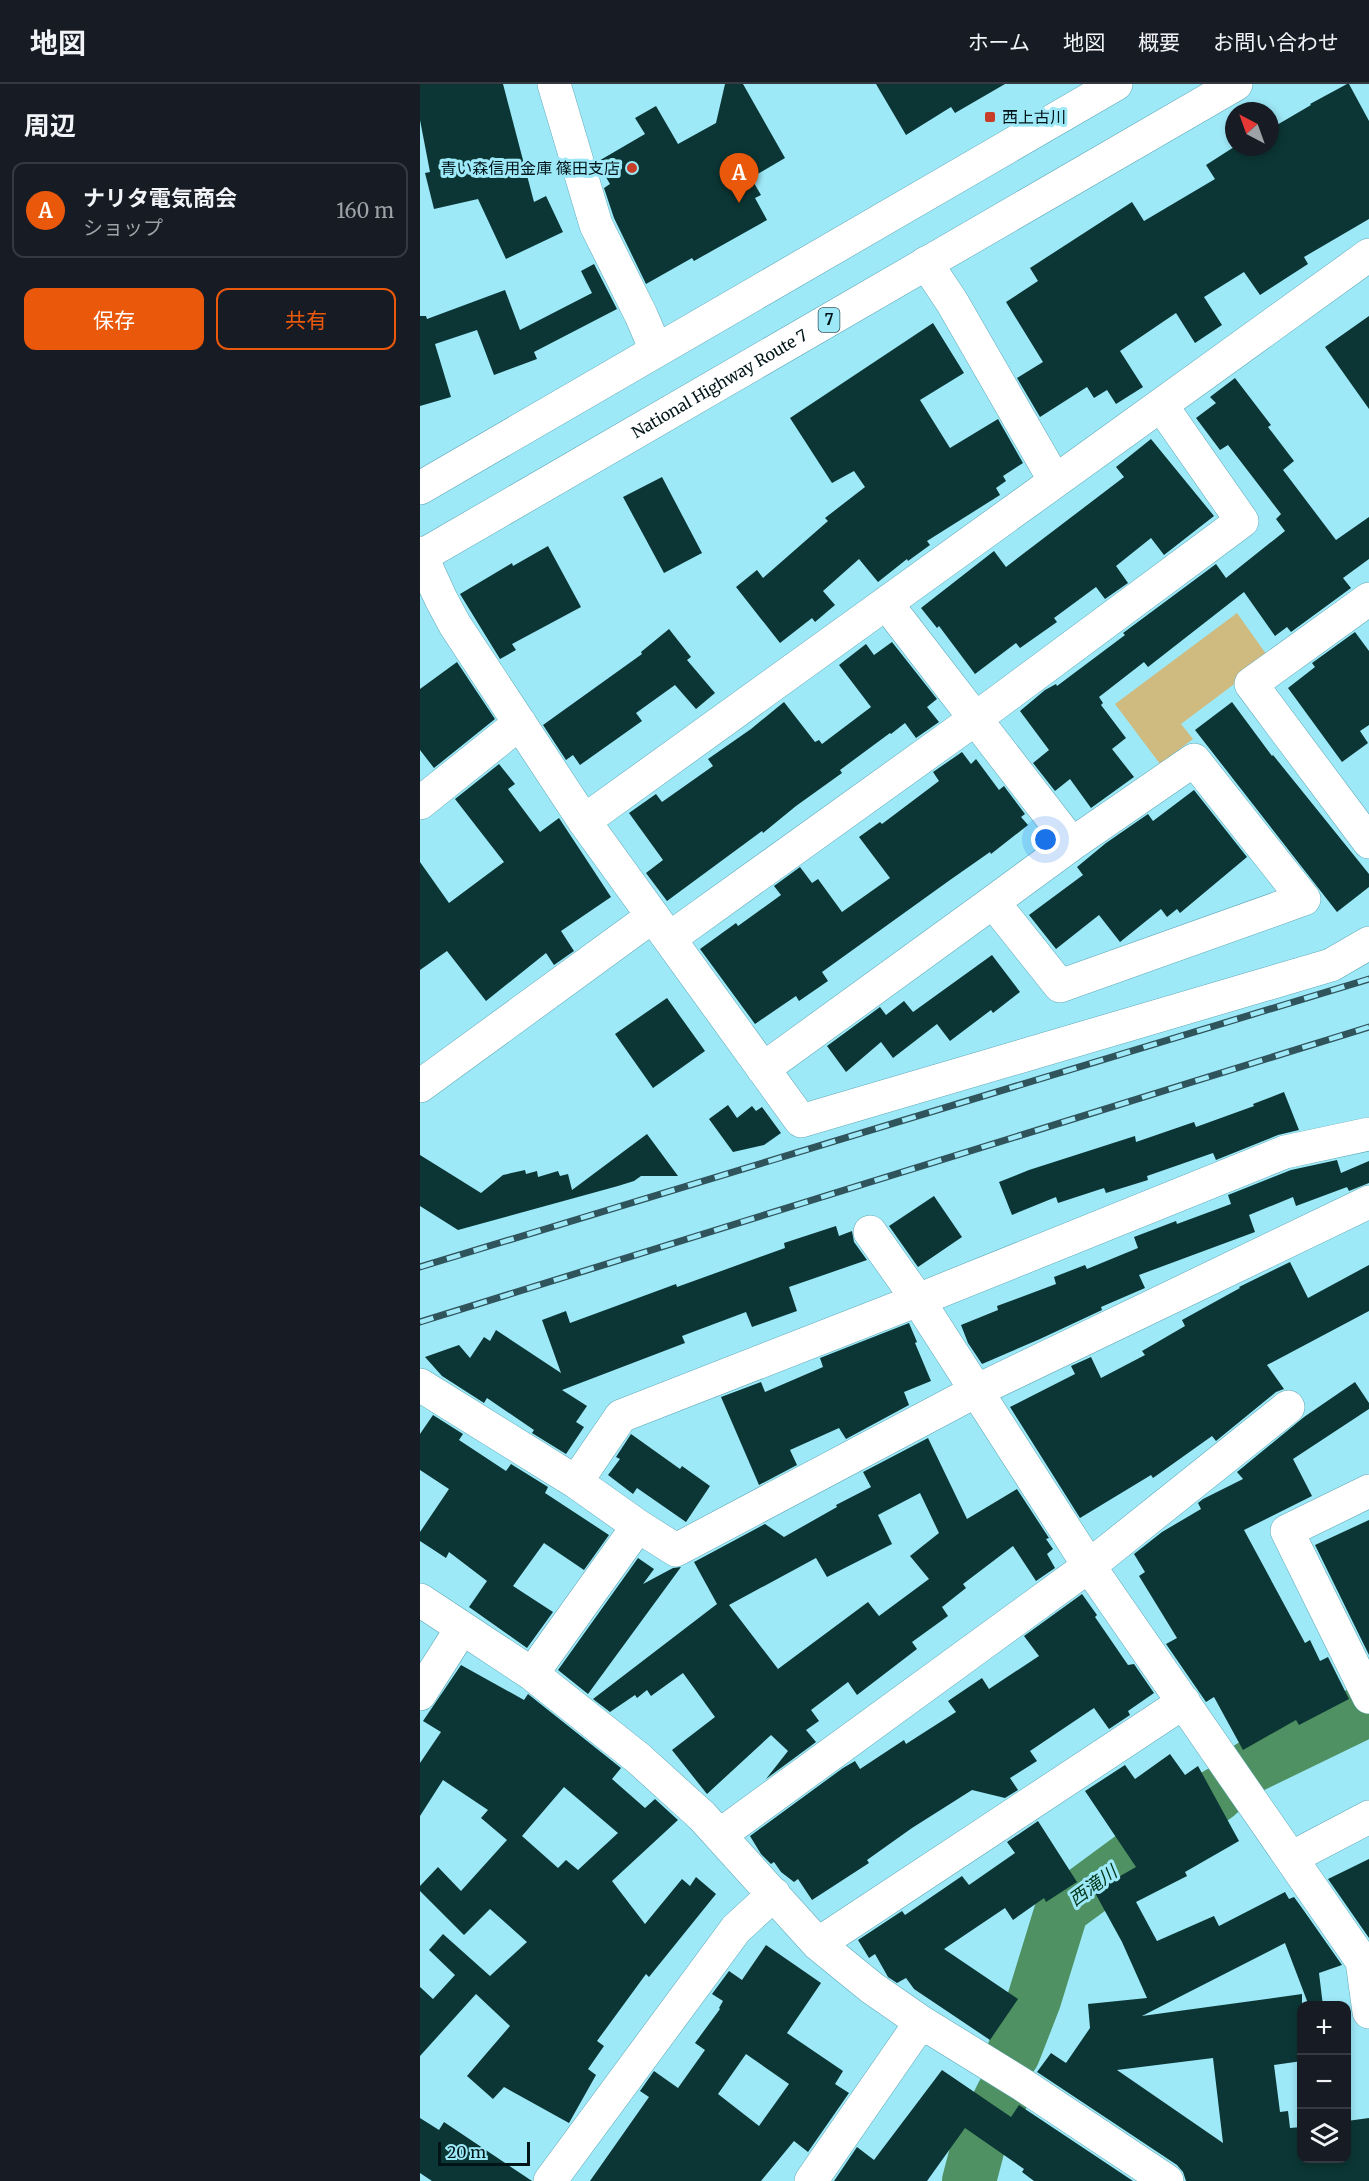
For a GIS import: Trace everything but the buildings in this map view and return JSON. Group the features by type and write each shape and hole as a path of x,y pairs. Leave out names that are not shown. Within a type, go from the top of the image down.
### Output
{"main road":[{"path":"554,84 596,225 656,350"},
{"path":"420,488 1116,84"},
{"name":"National Highway Route 7","path":"420,555 1236,84"},
{"path":"584,821 1369,255"},
{"path":"926,264 952,302 1054,481"},
{"path":"420,1086 975,718 1242,521 1161,405"},
{"path":"420,555 455,625 584,821 801,1121 1331,965 1369,943"},
{"path":"1369,599 1251,684 1360,809 1369,842"},
{"path":"886,603 1072,844"},
{"path":"420,803 520,723"},
{"path":"763,1069 1072,844 1194,760 1304,899 1060,986 993,902"},
{"path":"576,1482 621,1416 918,1300 1285,1152 1369,1134"},
{"path":"420,1384 576,1482 676,1550 976,1391 1369,1202"},
{"path":"870,1232 918,1300 1089,1566 1365,1963 1369,2012"},
{"path":"720,1835 1089,1566 1288,1407"},
{"path":"1369,1491 1287,1530 1369,1697"},
{"path":"532,1674 638,1526"},
{"path":"420,1600 532,1674 638,1758 702,1816 818,1944 872,1988 1167,2181"},
{"path":"420,1694 462,1628"},
{"path":"818,1944 1184,1702"},
{"path":"1291,1858 1369,1817"},
{"path":"550,2181 736,1929 774,1894"},
{"path":"811,2181 921,2022"}],"shaded area":[{"path":"1237,613 1269,658 1181,724 1193,739 1160,764 1115,704"}],"waterway":[{"name":"西滝川","path":"1252,1766 1359,1714"},
{"name":"西滝川","path":"1013,2054 1034,2000 1062,1909 1218,1794"},
{"name":"西滝川","path":"969,2181 979,2143 1003,2094"}],"railway":[{"path":"420,1267 1369,979"},
{"path":"420,1322 1369,1027"}],"place":[{"name":"西上古川","path":"990,117"},
{"name":"青い森信用金庫 篠田支店","path":"632,168"},
{"name":"ナリタ電気商会","path":"739,203"}]}
